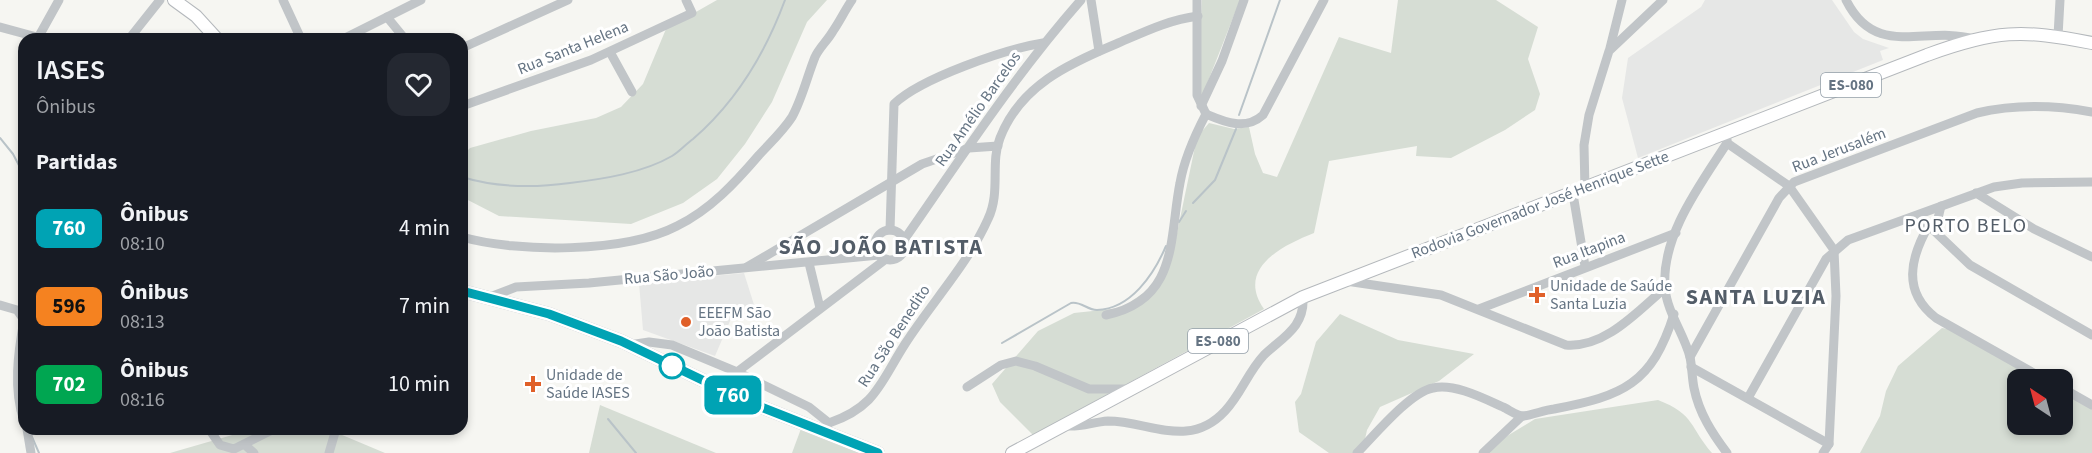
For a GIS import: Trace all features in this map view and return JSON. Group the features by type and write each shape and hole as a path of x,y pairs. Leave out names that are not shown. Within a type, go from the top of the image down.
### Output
{"main road":[{"path":"174,0 196,16 212,33"},
{"name":"Rodovia Governador José Henrique Sette","path":"1012,453 1067,426 1303,297 1727,138 1974,39 2016,32 2058,36 2092,44"},
{"path":"468,292 549,314 629,345 746,401 827,427 878,453"}],"street":[{"path":"44,33 58,0"},
{"path":"134,33 160,0"},
{"path":"284,0 298,33"},
{"path":"355,33 421,0"},
{"path":"468,45 568,0"},
{"name":"Rua Santa Helena","path":"468,101 610,52 692,13 686,0"},
{"path":"468,238 494,244 556,248 607,244 646,238 695,216 734,184 786,125 797,106 817,54 852,0"},
{"name":"Rua Amélio Barcelos","path":"904,240 1043,43 1082,0"},
{"path":"1091,0 1099,51"},
{"path":"1197,0 1195,66 1197,95 1203,110 1222,122 1240,124 1252,123 1263,115 1324,0"},
{"path":"1106,315 1130,306 1152,289 1168,263 1180,180 1244,0"},
{"path":"1585,266 1579,192 1586,135 1622,0"},
{"path":"1609,51 1664,0"},
{"path":"1846,0 1862,24 1881,34 1912,38 1958,35 1974,39"},
{"path":"2058,36 2060,0"},
{"name":"Rua São Benedito","path":"827,427 855,412 872,398 915,328 981,233 995,197 998,146 1010,118 1029,93 1058,71 1099,51 1167,21 1198,16"},
{"path":"387,17 400,33"},
{"path":"0,27 23,33"},
{"path":"890,230 893,108 898,100 910,90 997,55 1043,43"},
{"path":"610,52 632,92"},
{"name":"Rua Jerusalém","path":"1690,362 1779,198 1789,186 1803,178 1987,110 2032,106 2092,112"},
{"path":"1727,453 1700,410 1690,362 1665,288 1667,265 1676,233 1697,189 1727,138 1789,186 1834,250 1836,296 1829,444 1823,453"},
{"path":"745,268 812,231 890,181 933,159 969,148 998,146"},
{"path":"1748,398 1826,259 1848,240 1976,193 2008,184 2092,182"},
{"path":"1976,193 2025,224 2092,256"},
{"path":"1941,206 1932,228 1914,254 1911,272 1914,290 1923,305 1936,318 2026,369"},
{"path":"1918,215 1970,265 2092,335"},
{"path":"737,372 820,309 882,257 898,257 904,247 901,235 890,230 879,234 874,246 882,257"},
{"name":"Rua Itapina","path":"1479,309 1585,266 1676,233"},
{"name":"Rua São João","path":"490,297 516,287 882,257"},
{"path":"809,263 820,309"},
{"path":"1344,280 1441,295 1536,334 1566,345 1578,346 1591,343 1611,332 1665,288"},
{"path":"1067,426 1084,427 1098,422 1115,422 1170,433 1211,422 1225,411 1255,364 1292,333 1304,309 1303,297"},
{"path":"0,305 18,311"},
{"path":"1483,453 1522,416 1598,400 1631,385 1659,355 1674,314"},
{"path":"629,345 649,342 672,345 737,372 809,407 827,427"},
{"path":"967,387 1001,365 1016,361 1035,366 1089,389 1132,389"},
{"path":"1690,362 1829,444"},
{"path":"1357,453 1415,396 1432,388 1449,388 1463,392 1522,416"},
{"path":"2073,394 2092,405"},
{"path":"28,435 31,453"},
{"path":"213,435 220,445 234,449 263,435"},
{"path":"329,453 334,435"},
{"path":"245,445 254,453"}],"shaded area":[{"path":"717,0 827,0 807,22 772,102 745,144 717,179 683,203 631,224 499,216 468,200 468,150 470,148 531,131 596,118 621,107 643,84 666,29"},
{"path":"1202,0 1240,0 1201,99 1198,80"},
{"path":"1398,0 1496,0 1538,27 1528,59 1540,94 1535,110 1505,130 1451,158 1416,156 1417,146 1329,161 1314,233 1276,252 1259,271 1255,282 1257,295 1264,309 1033,435 1000,402 992,384 1038,331 1074,313 1121,308 1145,292 1171,262 1197,137 1209,123 1234,129 1249,127 1255,154 1263,173 1277,177 1339,37 1391,53"},
{"path":"1705,0 1832,0 1854,32 1863,39 1889,48 1880,51 1883,60 1638,158 1622,98 1628,58 1701,7"},
{"name":"EEEFM São João Batista","path":"744,273 755,308 733,314 715,356 643,330 639,283"},
{"path":"1340,314 1398,340 1474,354 1439,381 1380,407 1367,430 1362,453 1329,453 1299,432 1295,402 1301,394 1316,342"},
{"path":"1942,328 1954,330 2024,369 2007,369 2007,435 2073,435 2073,397 2092,408 2092,453 1860,453 1880,416 1886,391 1898,366"},
{"path":"1658,400 1686,416 1712,453 1479,453 1535,419"},
{"path":"600,405 716,453 589,453"},
{"path":"802,426 866,453 792,453"},
{"path":"232,435 342,435 385,453 170,453"}],"waterway":[{"path":"468,179 502,185 556,185 622,174 648,167 672,156 709,124 736,93 759,58 785,0"},
{"path":"1239,115 1280,0"},
{"path":"1193,203 1215,180 1236,129"},
{"path":"0,138 18,164"},
{"path":"1179,222 1186,211"},
{"path":"1002,343 1071,303 1078,303 1097,310 1120,304 1131,297 1148,278 1166,246"},
{"path":"608,419 636,453"},
{"path":"32,437 39,453"}],"bus line":[{"name":"760","path":"468,292 504,300 549,314 621,341 746,401 878,453"}],"place":[{"name":"Unidade de Saúde Santa Luzia","path":"1537,295"},
{"name":"EEEFM São João Batista","path":"686,322"},
{"name":"Unidade de Saúde IASES","path":"533,384"}],"district":[{"name":"PORTO BELO","path":"1966,226"},
{"name":"SÃO JOÃO BATISTA","path":"881,247"},
{"name":"SANTA LUZIA","path":"1756,297"}]}
